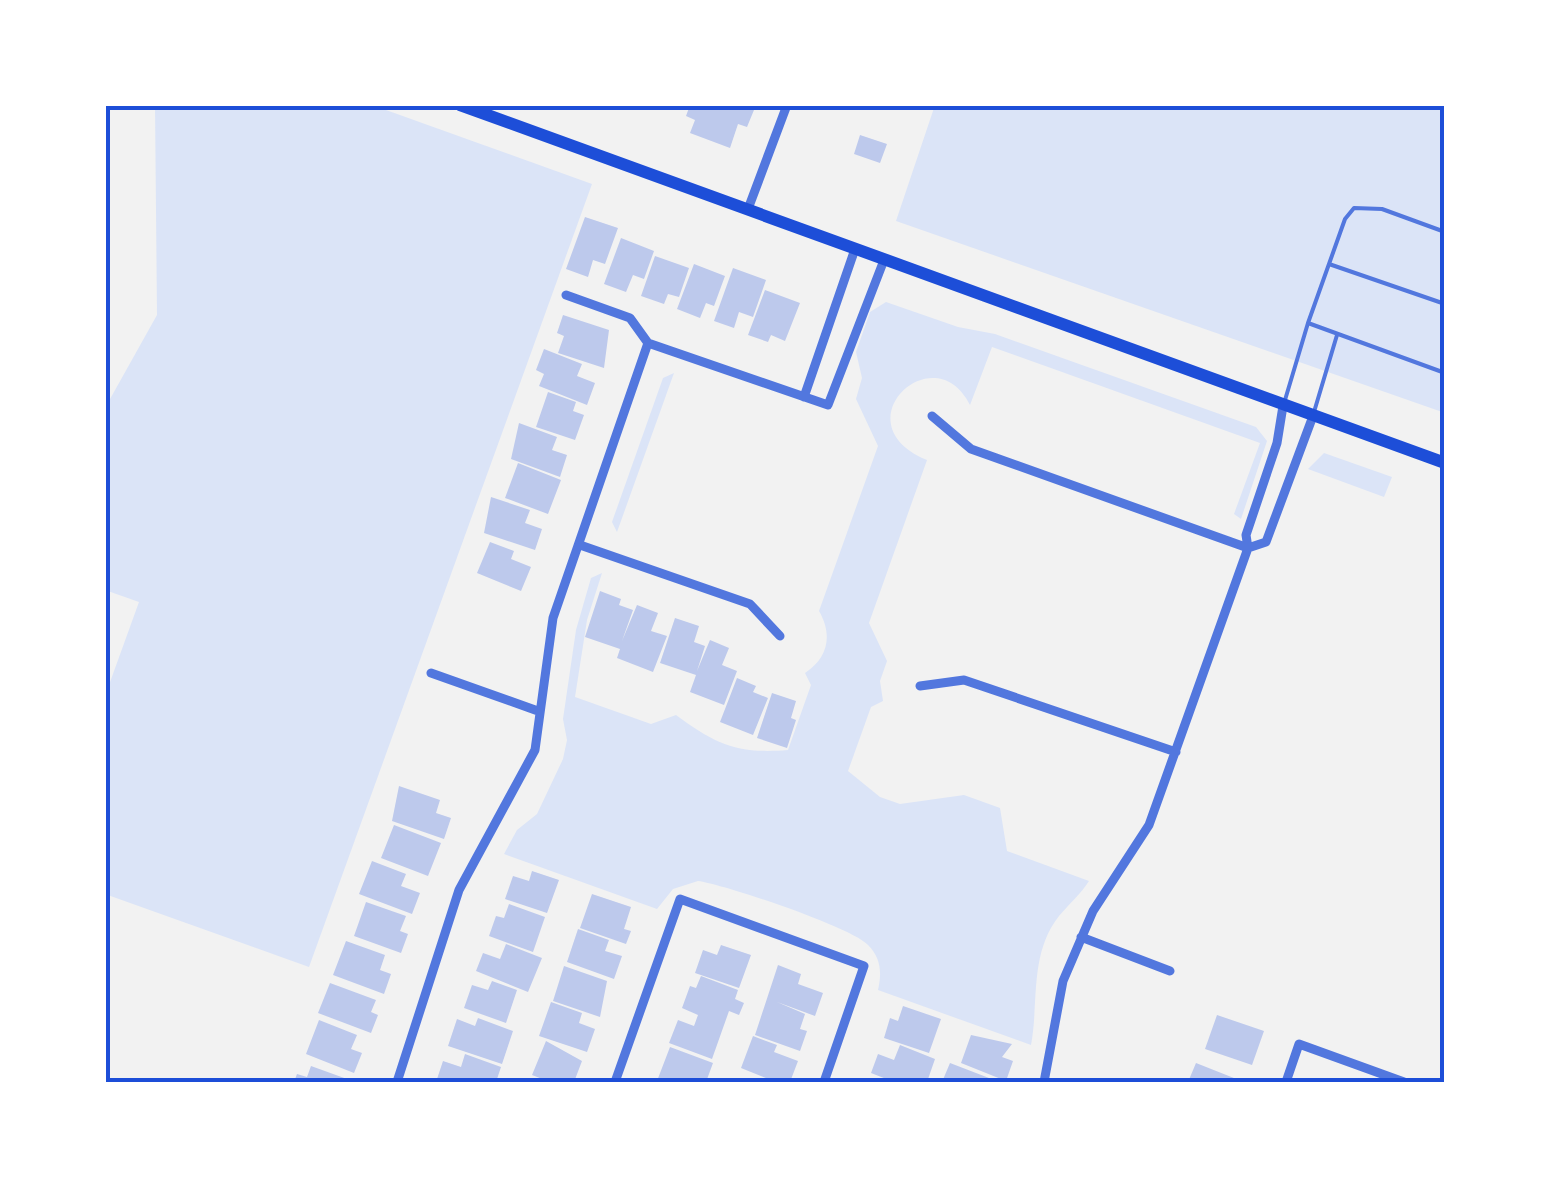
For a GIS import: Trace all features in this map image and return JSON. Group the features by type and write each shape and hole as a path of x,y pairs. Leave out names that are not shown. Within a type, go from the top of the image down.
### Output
{"main road":[{"path":"460,105 489,110 884,260 1445,463"}],"street":[{"path":"748,209 787,105"},
{"path":"804,397 855,249"},
{"path":"566,295 630,318 648,344 828,405 884,260"},
{"path":"396,1082 458,890 535,750 553,618 648,344"},
{"path":"1044,1082 1062,980 1092,911 1149,826 1248,548 1246,534 1278,443 1284,406"},
{"path":"932,416 971,449 1248,548 1266,542 1312,416"},
{"path":"580,545 750,604 780,636"},
{"path":"431,672 538,711"},
{"path":"920,686 964,680 1176,752"},
{"path":"615,1082 680,899 864,966 824,1082"},
{"path":"1081,937 1170,971"},
{"path":"1286,1082 1299,1044 1404,1082"}],"lane":[{"path":"1284,406 1308,323 1345,219 1354,208 1382,209 1445,232"},
{"path":"1329,264 1445,304"},
{"path":"1308,323 1445,373"},
{"path":"1312,416 1337,335"}],"shaded area":[{"path":"155,105 372,105 592,184 309,967 105,894 105,696 139,602 105,590 105,408 157,315"},
{"path":"935,105 1445,105 1445,413 896,221"},
{"path":"886,302 958,327 995,334 1256,427 1267,441 1241,519 1234,514 1260,443 992,347 970,405 954,385 936,378 918,381 902,392 892,407 891,426 902,444 927,460 869,623 887,661 880,681 883,701 871,707 848,771 880,797 900,804 964,795 1000,808 1007,851 1089,881 1059,916 1043,946 1031,1045 878,990 879,966 868,945 787,908 698,881 673,889 657,909 504,854 517,830 537,814 563,759 567,740 563,719 576,630 591,578 602,573 587,620 575,697 651,724 676,715 704,734 741,749 788,750 811,685 805,673 819,660 826,645 826,629 819,611 878,446 856,399 862,378 856,352 870,312"},
{"path":"674,373 617,532 612,522 663,378"},
{"path":"1324,453 1392,477 1384,497 1308,469"}],"building":[{"path":"690,105 741,105 754,110 747,127 738,124 730,148 690,133 695,120 686,116"},
{"path":"860,135 887,144 880,163 854,154"},
{"path":"585,217 618,228 605,264 593,260 588,277 566,269"},
{"path":"621,238 654,251 644,279 633,275 626,292 604,284"},
{"path":"655,256 689,268 679,297 668,294 664,304 641,296"},
{"path":"694,264 725,276 714,306 706,303 700,318 677,309"},
{"path":"733,268 766,280 753,317 739,312 734,328 714,321"},
{"path":"765,290 800,303 785,341 771,335 768,342 748,335"},
{"path":"563,315 609,330 604,368 558,353 564,336 557,333"},
{"path":"544,349 582,364 577,376 595,383 587,405 539,386 544,374 536,370"},
{"path":"548,392 576,402 573,411 584,415 575,440 536,427"},
{"path":"519,423 557,437 552,450 567,455 560,477 511,459"},
{"path":"518,463 561,480 548,514 505,498"},
{"path":"491,497 530,510 525,523 542,529 535,550 484,533"},
{"path":"490,542 514,551 511,559 531,567 521,591 477,573"},
{"path":"600,591 621,599 619,605 633,610 622,641 637,605 658,613 651,631 667,636 653,672 617,658 620,649 585,637"},
{"path":"675,618 699,626 694,642 705,646 697,671 710,640 729,648 722,665 737,671 724,705 690,692 696,675 660,663"},
{"path":"737,678 756,686 753,692 768,698 753,735 720,722"},
{"path":"772,693 796,701 791,718 796,720 787,748 757,738"},
{"path":"399,786 440,800 436,813 451,818 444,839 392,821"},
{"path":"394,825 441,843 428,876 381,858"},
{"path":"372,861 406,874 401,886 420,893 412,914 359,894"},
{"path":"532,871 559,880 547,913 505,899 513,876 529,881"},
{"path":"592,894 631,907 624,929 631,931 626,944 580,928"},
{"path":"366,902 406,916 400,931 408,934 401,953 354,936"},
{"path":"509,904 545,917 533,952 489,936 496,916 504,918"},
{"path":"578,929 609,940 605,951 622,956 614,979 567,962"},
{"path":"346,941 385,955 380,970 391,974 384,994 333,975"},
{"path":"506,944 542,958 528,992 476,971 483,953 500,959"},
{"path":"721,945 751,955 739,988 695,973 703,950 717,955"},
{"path":"778,965 801,974 798,984 823,993 815,1016 777,1002 805,1014 800,1029 807,1031 800,1051 755,1035"},
{"path":"564,966 607,981 600,1017 553,1001"},
{"path":"701,976 738,990 735,999 744,1003 739,1015 729,1011 712,1059 669,1043 678,1020 694,1026 698,1015 682,1008 690,986 696,988"},
{"path":"492,981 517,990 506,1023 464,1008 472,985 488,990"},
{"path":"330,983 376,1000 371,1012 378,1015 371,1033 318,1013"},
{"path":"551,1002 582,1013 579,1023 595,1029 587,1052 539,1036"},
{"path":"903,1006 941,1019 929,1053 884,1038 890,1018 898,1021"},
{"path":"1217,1015 1264,1031 1252,1065 1205,1049"},
{"path":"478,1018 513,1031 502,1064 448,1046 457,1019 475,1026"},
{"path":"319,1020 357,1035 351,1049 362,1053 354,1073 306,1054"},
{"path":"971,1035 1012,1044 1002,1057 1013,1061 1006,1081 961,1063"},
{"path":"753,1036 777,1045 774,1052 798,1061 790,1082 776,1082 741,1068"},
{"path":"546,1041 582,1061 574,1082 550,1082 532,1075"},
{"path":"900,1045 935,1059 927,1082 894,1082 871,1073 878,1054 894,1060"},
{"path":"670,1047 713,1063 706,1082 657,1081"},
{"path":"465,1054 501,1067 496,1082 436,1082 443,1061 461,1067"},
{"path":"950,1063 989,1078 988,1082 942,1082"},
{"path":"1196,1063 1244,1082 1188,1082"},
{"path":"311,1066 347,1079 346,1082 294,1082 297,1074 307,1077"}]}
